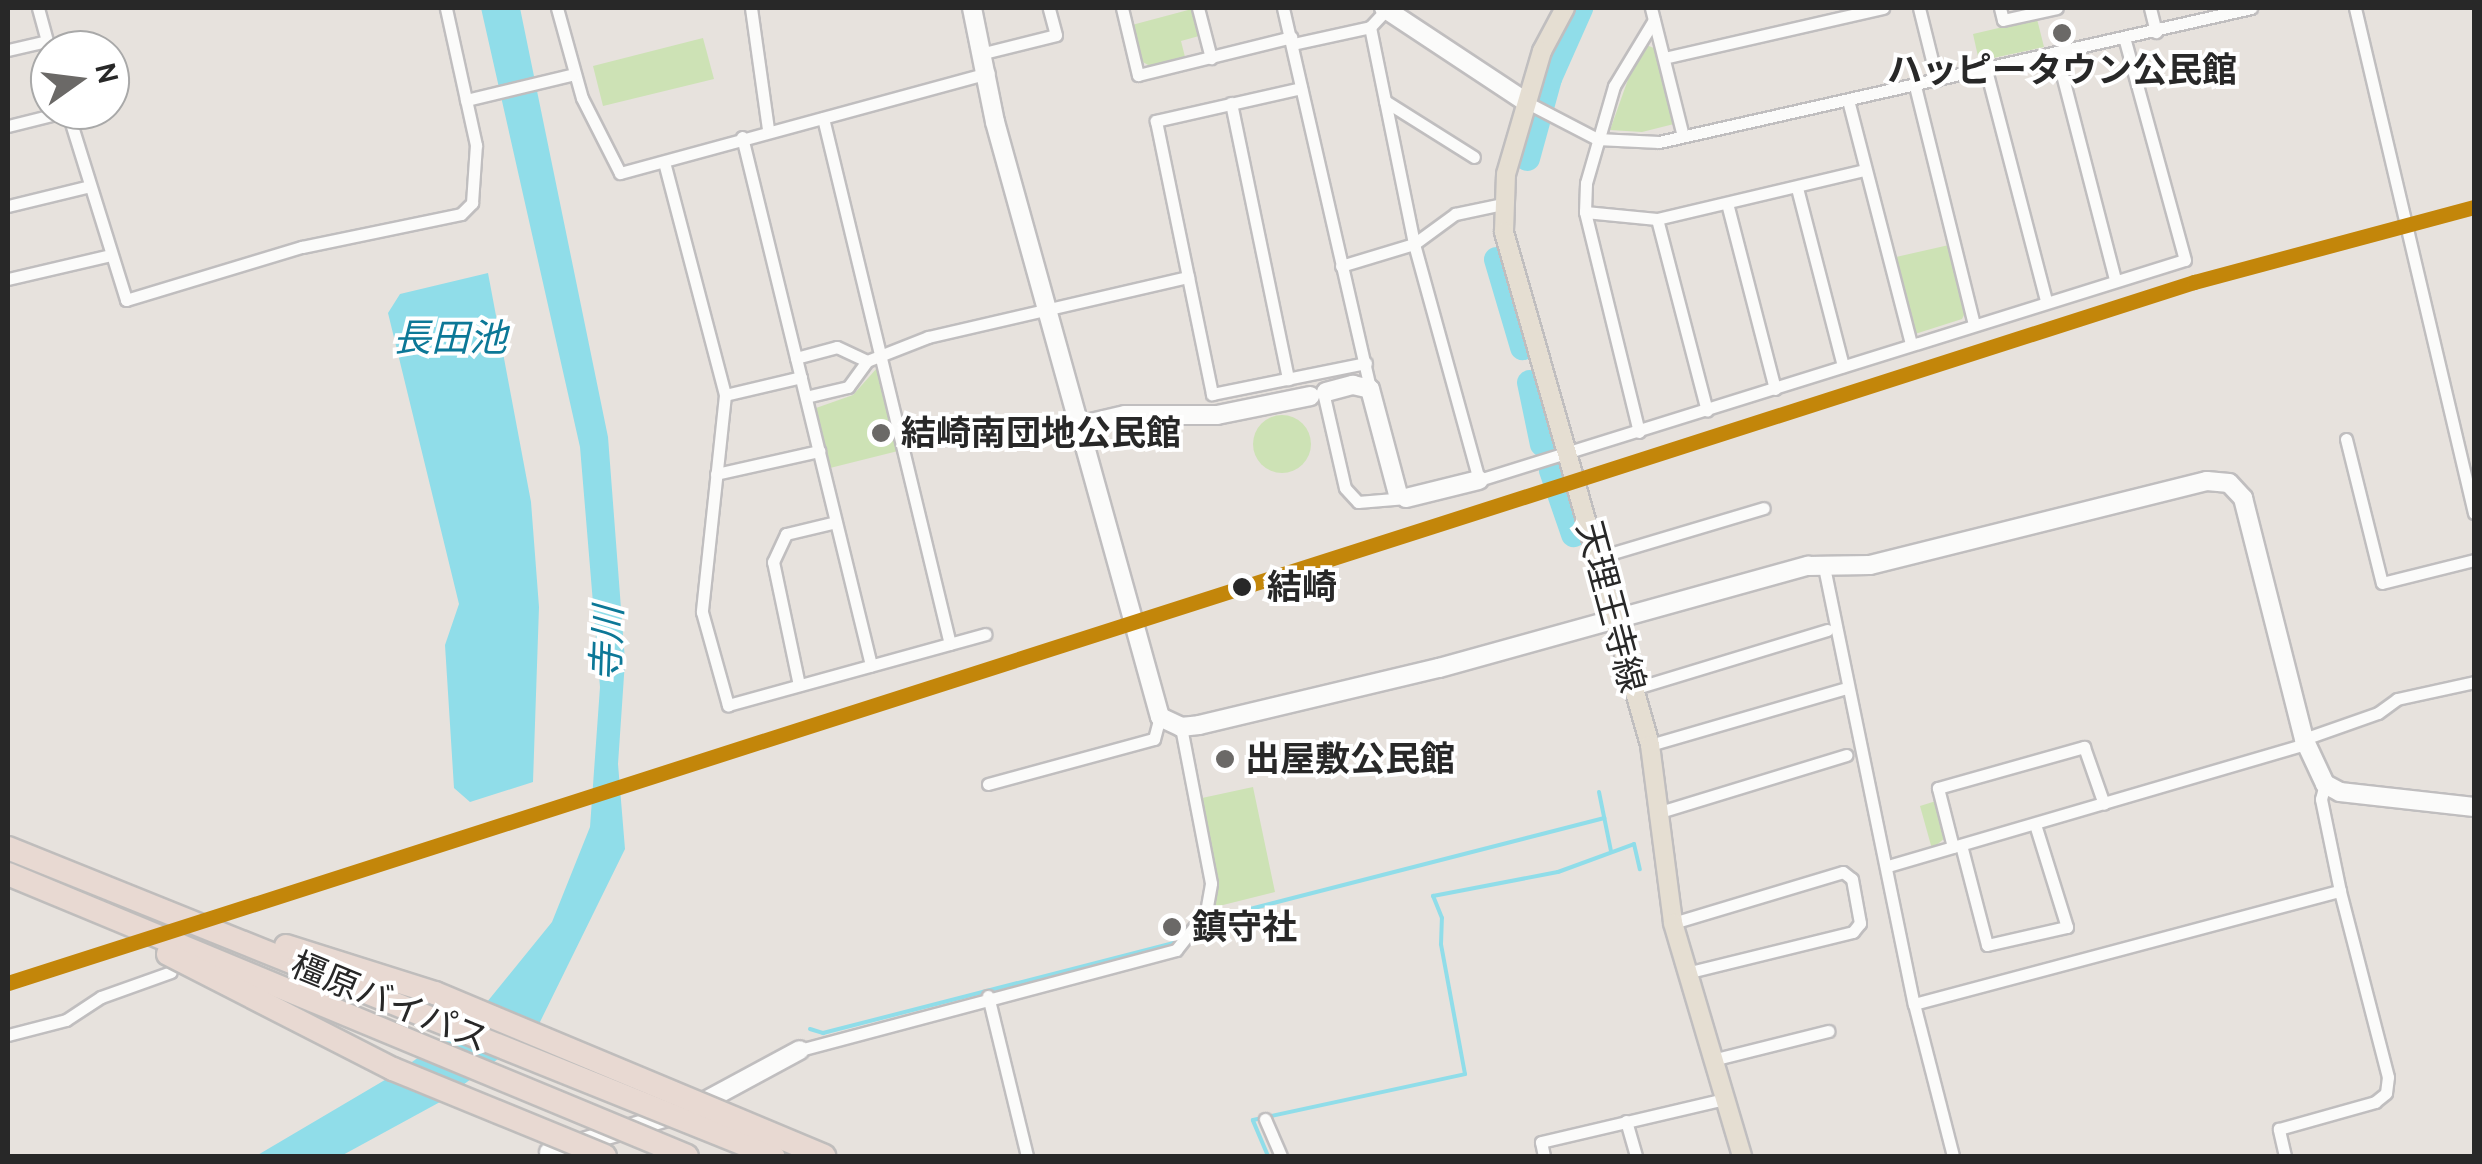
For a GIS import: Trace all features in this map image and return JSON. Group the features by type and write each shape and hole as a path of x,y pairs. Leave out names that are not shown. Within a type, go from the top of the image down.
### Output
{"highway":[{"name":"橿原バイパス","path":"8,850 773,1156"},
{"path":"8,850 738,1156"},
{"name":"橿原バイパス","path":"8,877 660,1156"},
{"path":"8,877 688,1156"},
{"path":"83,911 394,1069 605,1156"},
{"path":"200,924 359,965 435,992 824,1156"}],"main road":[{"name":"天理王寺線","path":"1564,8 1526,102 1502,204 1594,558 1650,745 1673,923 1742,1156"}],"street":[{"path":"74,130 126,300 302,247 461,214 472,203 476,145 471,99 446,8"},
{"path":"556,8 570,75 620,173 988,73"},
{"path":"750,8 768,130"},
{"path":"972,8 995,122 1160,717 1154,738 988,784"},
{"path":"984,53 1056,35 1049,8"},
{"path":"1122,8 1138,75 1370,27 1385,9 1526,102 1597,139 1635,144 2057,55 2252,8"},
{"path":"1198,8 1211,58"},
{"path":"1283,8 1370,389 1399,498"},
{"path":"1664,58 1883,8"},
{"path":"1920,8 1936,80"},
{"path":"2000,8 2003,20 2057,8"},
{"path":"2150,8 2156,32"},
{"path":"2356,8 2474,513"},
{"path":"1653,14 1684,136"},
{"path":"1639,432 1585,212 1597,139 1614,86 1653,14"},
{"path":"1370,27 1414,244 1480,480"},
{"path":"1320,398 1345,488 1358,502 1399,498 1480,480 1567,454 2185,260 2125,40"},
{"path":"2057,55 2116,280"},
{"path":"1986,70 2046,301"},
{"path":"471,99 570,75"},
{"path":"1916,86 1974,324"},
{"path":"1301,88 1156,121 1212,394 1366,363"},
{"path":"1385,100 1474,157"},
{"path":"1848,100 1911,344"},
{"path":"1232,103 1288,379"},
{"path":"823,118 950,644"},
{"path":"742,137 871,665"},
{"path":"664,162 725,395 702,612 728,705 984,634"},
{"path":"1585,212 1657,219 1728,206 1864,170"},
{"path":"8,206 90,186"},
{"path":"1797,188 1843,366"},
{"path":"1342,266 1414,244 1454,214 1502,204"},
{"path":"1728,206 1776,389"},
{"path":"1657,219 1707,411"},
{"path":"8,279 110,255"},
{"path":"796,358 837,347 868,361 928,337 1188,277"},
{"path":"806,397 848,387 868,361"},
{"path":"725,395 801,377"},
{"path":"1082,425 1125,415 1217,416 1320,398 1353,384 1370,389"},
{"path":"2346,440 2382,583 2474,560"},
{"path":"716,474 819,451"},
{"path":"1160,717 1181,727 1824,566 1870,565 2189,486 2229,482 2243,498 2305,742 2325,784 2340,792 2474,806"},
{"path":"1594,558 1764,508"},
{"path":"799,685 773,562 786,534 836,522"},
{"path":"1824,566 1914,1004 1954,1156"},
{"path":"1633,689 1827,630"},
{"path":"1888,866 2305,742 2378,713 2398,699 2474,682"},
{"path":"1650,745 1843,689"},
{"path":"546,1155 687,1111 800,1050 988,996 1155,958 1193,934 1211,884 1181,727"},
{"path":"2035,824 2067,928 1987,945 1938,788 2084,747 2104,804"},
{"path":"1660,812 1846,755"},
{"path":"2286,1156 2279,1129 2374,1102 2386,1092 2388,1077 2340,891 2321,799 2325,784"},
{"path":"1673,923 1843,872 1852,879 1860,923 1853,932 1686,973"},
{"path":"1914,1004 2340,891"},
{"path":"8,1035 66,1020 101,997 170,972"},
{"path":"988,996 1027,1156"},
{"path":"1712,1060 1828,1031"},
{"path":"1544,1156 1541,1142 1725,1098"},
{"path":"1265,1119 1281,1156"},
{"path":"1626,1121 1636,1156"}],"green space":[{"path":"1192,9 1199,36 1181,41 1185,57 1150,66 1141,61 1132,25"},
{"path":"2037,19 2044,47 1979,61 1973,34"},
{"path":"703,38 714,79 603,106 593,66"},
{"path":"1641,43 1654,48 1674,124 1642,132 1610,130"},
{"path":"1949,245 1966,311 1962,319 1915,334 1896,257"},
{"path":"877,368 898,451 830,468 816,408 853,395"},
{"path":"1282,415 1302,424 1311,444 1302,464 1282,473 1262,464 1253,444 1262,424"},
{"path":"1253,787 1275,892 1211,908 1217,885 1202,798"},
{"path":"1936,801 1946,837 1932,849 1920,806"}],"water":[{"name":"寺川","path":"481,8 520,8 608,437 625,661 618,764 625,849 539,1024 502,1056 440,1102 341,1156 256,1156 395,1074 474,1018 552,922 590,827 600,687 580,447"},
{"name":"長田池","path":"488,273 531,502 539,607 533,782 470,802 454,788 445,645 459,604 388,313 400,294"}],"waterway":[{"path":"1527,158 1549,78 1580,8"},
{"path":"1496,259 1522,347"},
{"path":"1529,382 1542,444"},
{"path":"1551,470 1573,534"},
{"path":"1599,792 1611,851"},
{"path":"1215,918 1604,818"},
{"path":"1268,1156 1253,1120 1465,1074 1441,944 1442,918 1433,896 1558,872 1634,844 1640,869"},
{"path":"810,1029 823,1033 1174,943"}],"transit line":[{"path":"8,983 2194,282 2474,207"}],"place":[{"name":"ハッピータウン公民館","path":"2062,33"},
{"name":"結崎南団地公民館","path":"881,433"},
{"name":"結崎","path":"1242,587"},
{"name":"出屋敷公民館","path":"1225,759"},
{"name":"鎮守社","path":"1172,927"}]}
